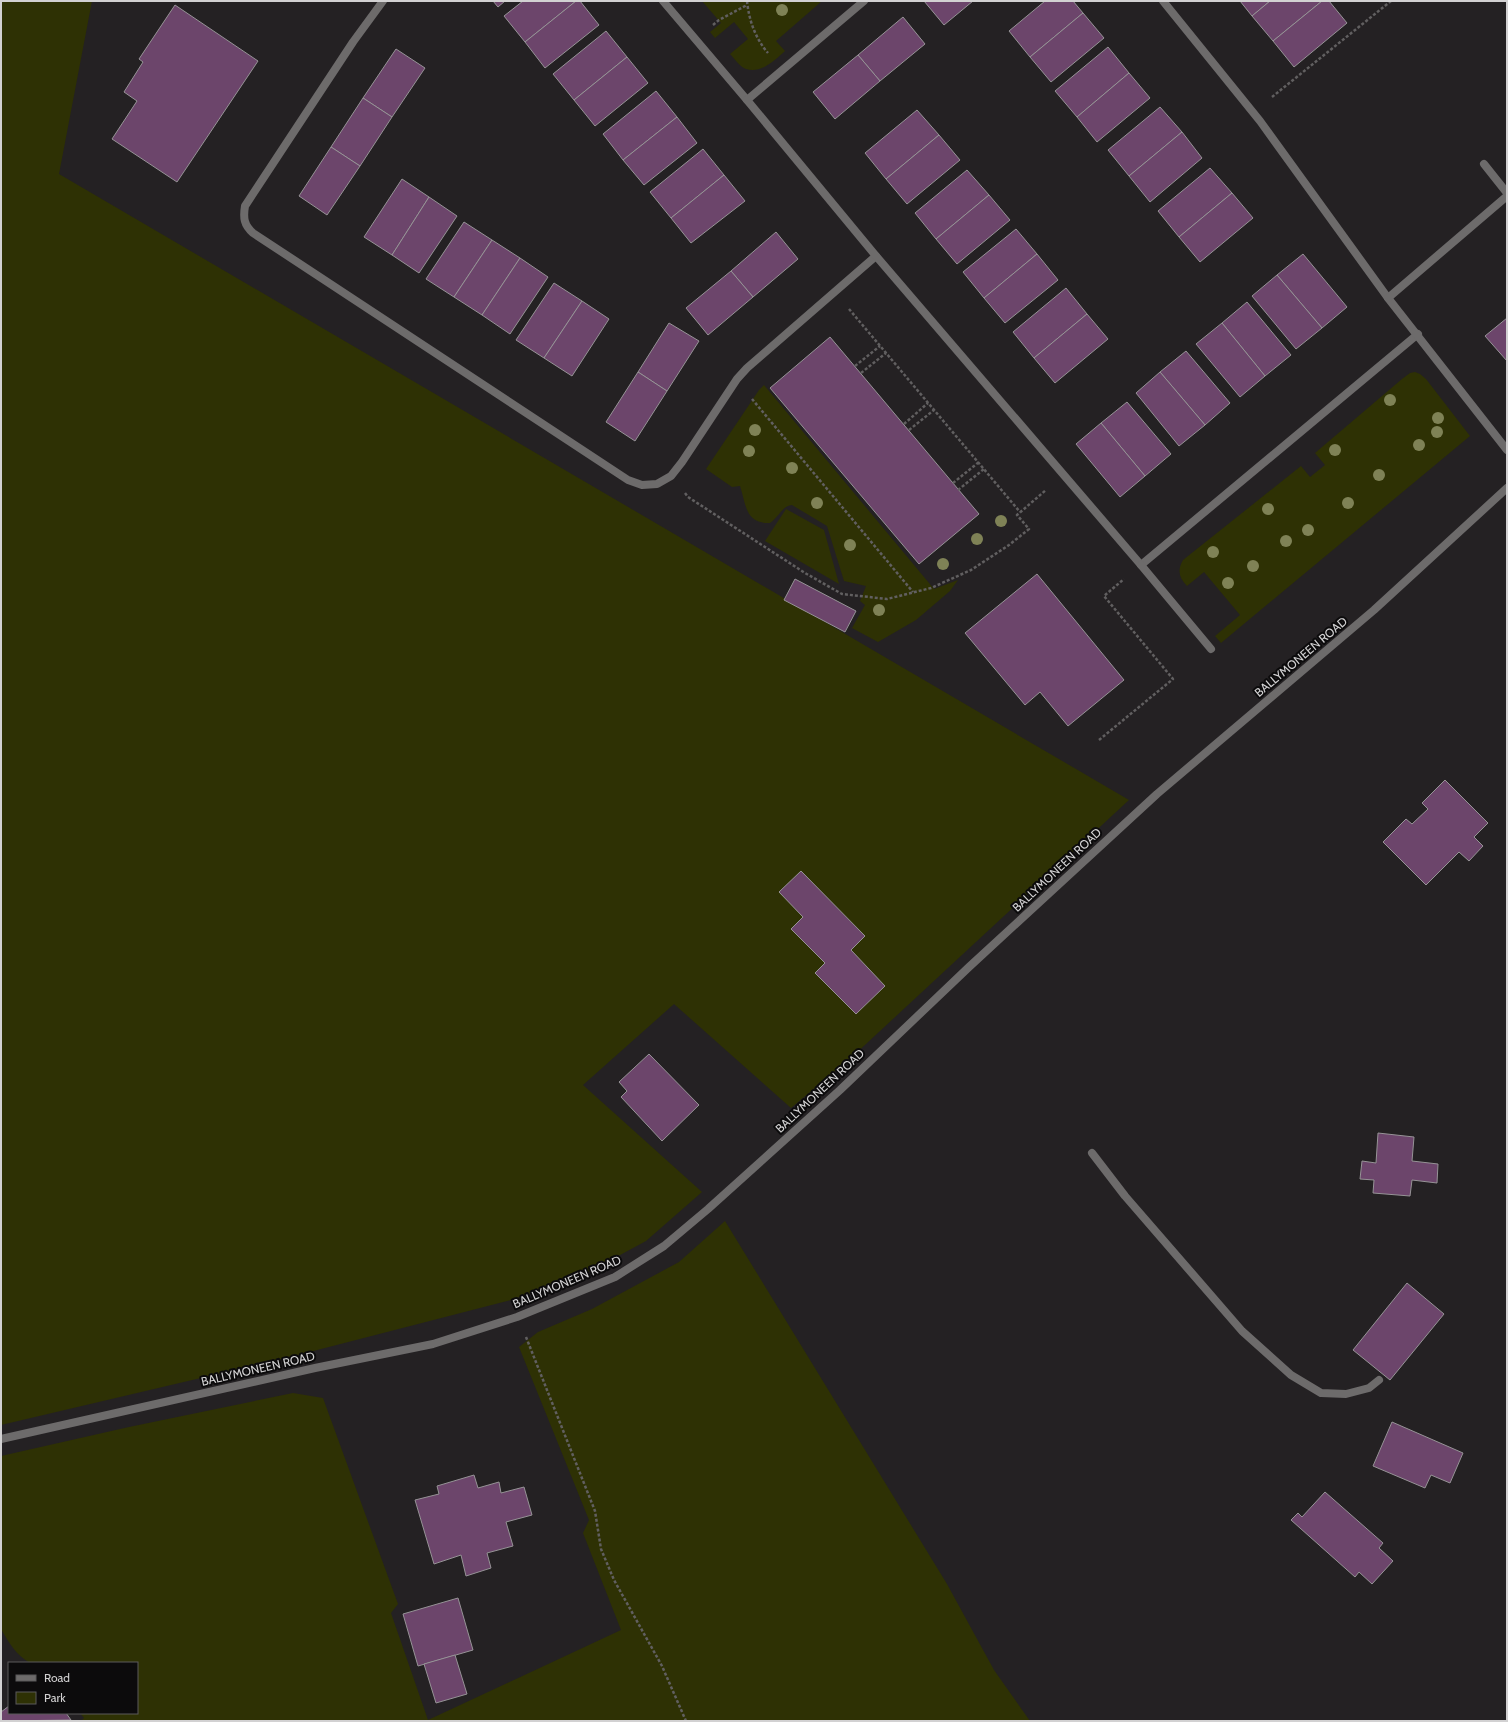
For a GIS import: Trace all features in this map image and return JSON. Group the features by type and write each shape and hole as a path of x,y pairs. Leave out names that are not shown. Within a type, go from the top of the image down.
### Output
{"street":[{"path":"383,1 353,42 245,206 244,216 246,226 253,233 628,480 642,485 657,484 670,476 682,462 746,368 876,256"},
{"path":"663,1 876,256 1141,565 1211,649"},
{"path":"747,100 864,1"},
{"path":"1163,1 1253,112 1388,298 1418,334 1507,450"},
{"path":"1388,298 1507,194 1484,164"},
{"path":"1141,565 1418,334"},
{"name":"BALLYMONEEN ROAD","path":"1,1439 315,1368 434,1344 517,1317 615,1277 664,1246 708,1209 840,1090 969,967 1157,794 1374,610 1507,488"},
{"path":"1092,1153 1125,1196 1242,1331 1291,1375 1321,1393 1346,1394 1370,1388 1379,1380"}],"path":[{"path":"747,1 753,28 763,47 782,70"},
{"path":"1253,112 1391,1"},
{"path":"696,41 719,20 747,6"},
{"path":"845,283 859,300 849,309 1020,512"},
{"path":"855,366 880,346"},
{"path":"861,373 886,353"},
{"path":"733,385 747,394 913,592"},
{"path":"904,424 928,403"},
{"path":"909,430 934,410"},
{"path":"953,483 979,462"},
{"path":"958,490 984,469"},
{"path":"670,476 688,497 805,573 842,594 887,599 931,588 971,570 1009,545 1029,529 1017,515 1064,475"},
{"path":"1099,740 1173,679 1104,596 1141,565"},
{"path":"517,1317 539,1367 595,1511 601,1548 614,1580 662,1666 686,1721"}],"green space":[{"path":"1,1 92,1 59,174 1129,800 852,1057 791,1108 674,1004 583,1085 702,1192 646,1241 585,1274 511,1300 294,1356 1,1425"},
{"path":"702,1 822,1 776,41 785,51 762,68 752,70 742,67 730,54 748,39 734,22 715,38 710,32 721,23"},
{"path":"1415,372 1426,379 1470,436 1221,643 1215,636 1240,615 1204,572 1187,586 1182,580 1180,574 1180,567 1183,560 1301,466 1310,477 1325,465 1315,453 1402,379 1410,373"},
{"path":"764,385 934,589 958,580 950,591 916,620 878,642 852,628 865,605 860,601 866,586 844,581 827,526 792,505 783,509 770,523 756,520 748,512 740,486 732,487 706,469 759,390"},
{"path":"786,509 824,530 839,584 765,541"},
{"path":"725,1221 947,1584 994,1670 1030,1721 81,1721 84,1718 81,1714 138,1714 138,1662 28,1662 10,1644 1,1629 1,1456 129,1427 293,1393 323,1398 398,1604 391,1613 428,1720 621,1630 583,1533 589,1520 519,1347 538,1332 592,1309 679,1262"}],"building":[{"path":"493,1 505,1 498,7"},
{"path":"523,1 576,1 525,42 504,16"},
{"path":"576,1 580,1 599,25 545,68 525,42"},
{"path":"924,1 973,1 944,25"},
{"path":"1045,1 1073,1 1083,13 1030,57 1009,31"},
{"path":"1240,1 1270,1 1252,16"},
{"path":"1270,1 1322,1 1273,41 1252,16"},
{"path":"1322,1 1329,1 1347,23 1294,67 1273,41"},
{"path":"175,5 258,61 177,182 112,139 137,101 124,92 143,62 139,59"},
{"path":"1083,13 1104,38 1051,82 1030,57"},
{"path":"903,17 925,44 880,81 858,55"},
{"path":"606,31 627,57 574,100 553,74"},
{"path":"1108,47 1129,73 1077,117 1055,91"},
{"path":"396,49 425,68 392,117 363,98"},
{"path":"858,55 880,81 835,119 813,92"},
{"path":"627,57 648,83 595,126 574,100"},
{"path":"1129,73 1150,98 1097,142 1077,117"},
{"path":"656,91 677,117 623,160 603,134"},
{"path":"363,98 392,117 360,166 331,147"},
{"path":"1160,107 1182,132 1129,176 1108,150"},
{"path":"917,110 939,135 886,179 865,153"},
{"path":"677,117 697,143 644,185 623,160"},
{"path":"1182,132 1202,158 1150,202 1129,176"},
{"path":"939,135 960,160 907,204 886,179"},
{"path":"331,147 360,166 327,215 299,196"},
{"path":"703,149 724,175 671,218 650,192"},
{"path":"1210,168 1232,193 1179,237 1158,211"},
{"path":"967,170 989,195 936,239 915,213"},
{"path":"724,175 745,201 691,243 671,218"},
{"path":"402,179 429,197 392,255 364,237"},
{"path":"1232,193 1253,218 1200,262 1179,237"},
{"path":"989,195 1010,220 957,264 936,239"},
{"path":"429,197 457,216 419,273 392,255"},
{"path":"464,222 492,240 454,297 426,279"},
{"path":"1016,229 1037,254 984,298 963,272"},
{"path":"776,232 798,259 753,297 731,271"},
{"path":"492,240 520,258 482,315 454,297"},
{"path":"1037,254 1058,280 1005,323 984,298"},
{"path":"1303,254 1347,307 1322,328 1277,275"},
{"path":"520,258 548,277 510,334 482,315"},
{"path":"731,271 753,297 708,335 686,308"},
{"path":"1277,275 1322,328 1296,349 1252,296"},
{"path":"554,283 582,301 544,358 516,340"},
{"path":"1066,288 1087,314 1034,358 1013,332"},
{"path":"582,301 609,319 572,376 544,358"},
{"path":"1247,302 1291,355 1265,376 1222,323"},
{"path":"1087,314 1108,339 1055,383 1034,358"},
{"path":"1507,318 1507,361 1485,336"},
{"path":"669,323 699,341 667,391 638,372"},
{"path":"1222,323 1265,376 1240,397 1196,344"},
{"path":"830,337 979,514 919,564 770,388"},
{"path":"1186,351 1230,403 1205,425 1160,372"},
{"path":"638,372 667,391 635,441 606,422"},
{"path":"1160,372 1205,425 1179,446 1136,393"},
{"path":"1127,402 1171,454 1145,476 1101,423"},
{"path":"1101,423 1145,476 1120,497 1076,444"},
{"path":"1037,574 1124,680 1068,726 1040,692 1025,705 965,633"},
{"path":"795,579 856,611 845,632 784,600"},
{"path":"1445,780 1488,823 1474,837 1483,846 1469,861 1459,852 1426,885 1383,842 1406,819 1412,824 1428,809 1422,803"},
{"path":"801,871 865,936 851,950 885,986 856,1014 815,973 825,963 791,929 803,917 779,892"},
{"path":"649,1054 699,1105 662,1141 621,1097 627,1091 619,1082"},
{"path":"1378,1133 1414,1137 1412,1161 1438,1164 1437,1183 1412,1180 1410,1196 1373,1193 1374,1180 1360,1179 1362,1161 1376,1163"},
{"path":"1407,1283 1444,1314 1390,1380 1353,1350"},
{"path":"1392,1422 1463,1453 1450,1483 1431,1475 1425,1488 1373,1466"},
{"path":"474,1475 478,1488 499,1482 501,1493 524,1487 532,1515 506,1522 513,1546 487,1553 491,1568 466,1576 461,1555 434,1564 415,1500 439,1494 437,1486"},
{"path":"1325,1492 1383,1543 1379,1548 1393,1561 1372,1584 1359,1572 1355,1577 1291,1520 1298,1513 1302,1517"},
{"path":"458,1598 473,1650 418,1666 403,1614"},
{"path":"455,1655 467,1694 436,1703 424,1664"},
{"path":"8,1707 8,1714 67,1714 71,1720 1,1721 1,1712"}]}
